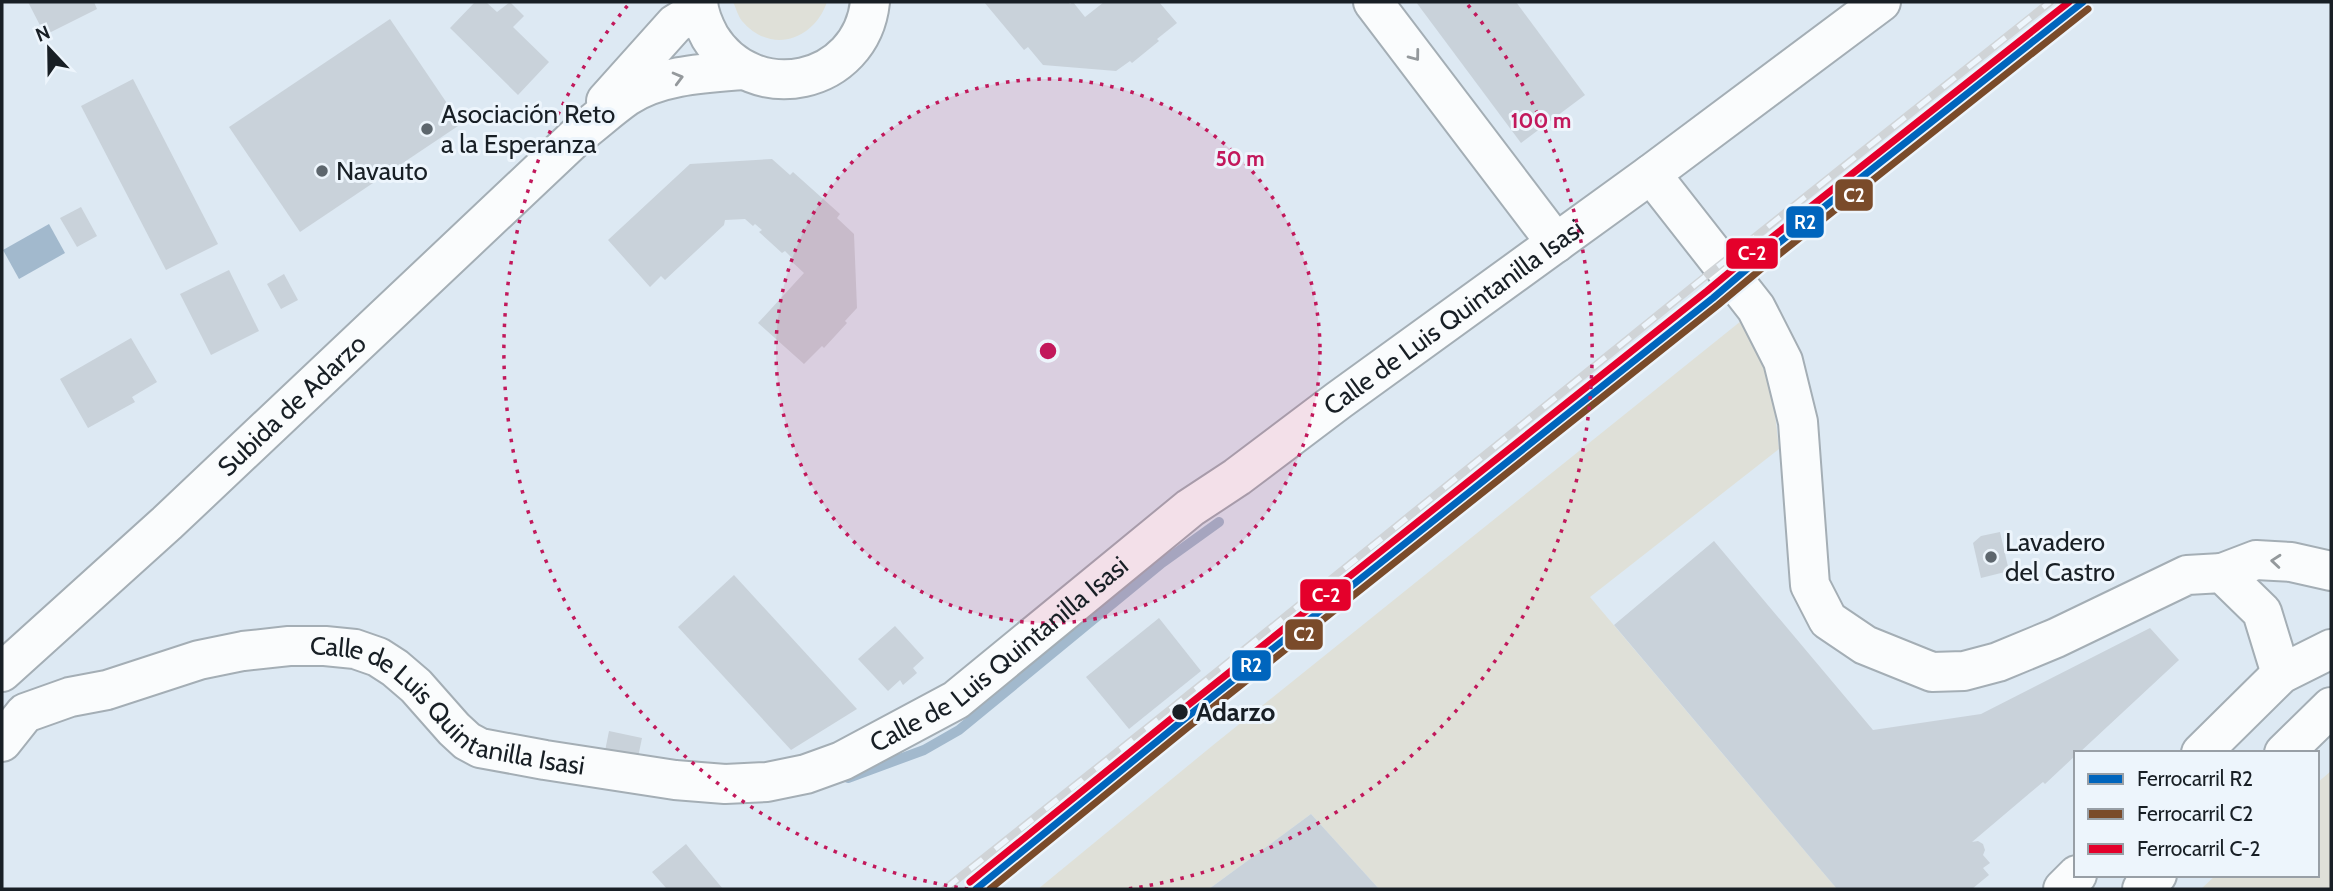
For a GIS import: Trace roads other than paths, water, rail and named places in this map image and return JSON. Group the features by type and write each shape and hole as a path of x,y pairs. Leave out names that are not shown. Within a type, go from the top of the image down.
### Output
{"main road":[{"path":"698,6 705,29 718,49 744,70 762,77 782,80 798,79 838,62 856,42 869,16 870,2"},
{"path":"1373,2 1556,243"},
{"name":"Calle de Luis Quintanilla Isasi","path":"2,742 25,713 60,700 107,690 199,660 243,651 289,646 325,646 355,649 387,662 416,686 454,729 480,748 636,774 725,784 767,782 806,774 842,761 956,700 1190,508 1237,477 1651,174 1881,2"},
{"name":"Subida de Adarzo","path":"578,135 675,24 698,6"},
{"name":"Subida de Adarzo","path":"2,672 167,523 578,135 628,96 662,82 695,73 744,70"},
{"path":"1651,174 1756,308 1783,361 1798,422 1811,585 1828,621 1865,645 1932,671 1964,671 1998,662 2056,638 2187,575 2222,573 2256,559 2291,562 2331,570"},
{"path":"2222,573 2262,612 2281,674"},
{"path":"2203,751 2281,674 2331,649"},
{"path":"2286,751 2331,707"},
{"path":"2142,889 2155,877"}],"water":[{"path":"49,224 65,253 19,279 3,250"}],"waterway":[{"path":"848,778 924,750 959,730 1162,563 1219,522"}],"railway":[{"path":"945,889 2050,2"}],"rail line":[{"name":"C-2","path":"970,882 2069,2"},
{"name":"R2","path":"976,889 1761,257 2083,2"},
{"name":"C2","path":"990,889 1187,728 2088,9"}],"place":[{"name":"Asociación Reto a la Esperanza","path":"427,129"},
{"name":"Navauto","path":"322,171"},
{"name":"Lavadero del Castro","path":"1991,557"},
{"name":"Adarzo","path":"1180,712"}]}
